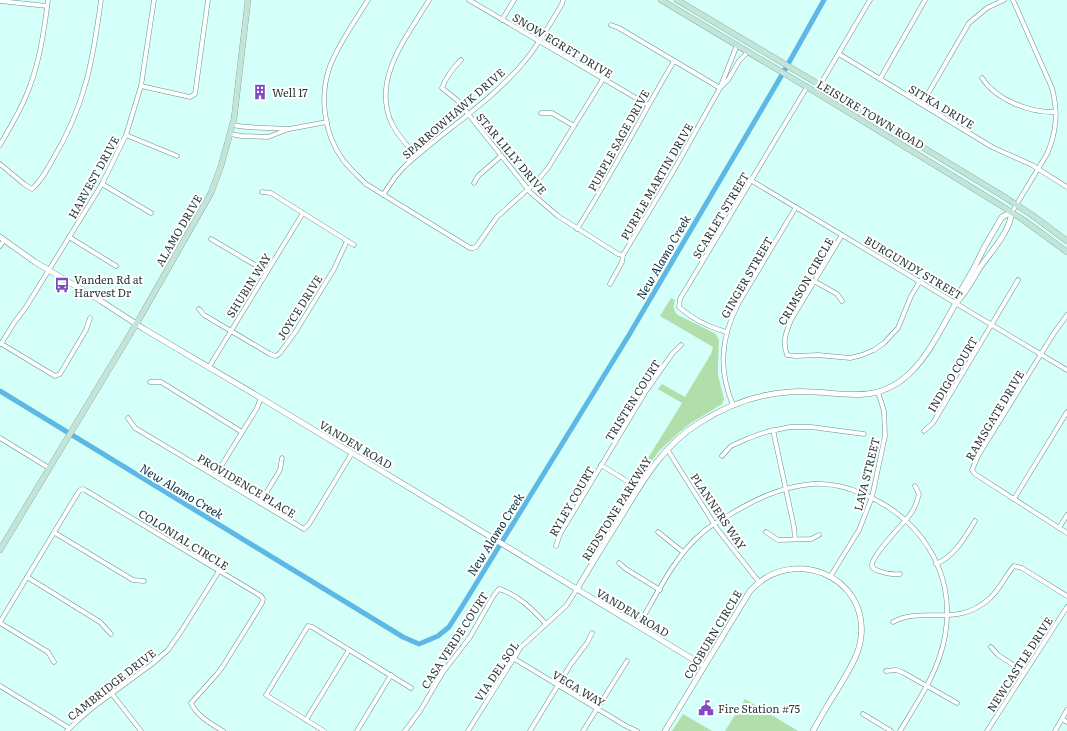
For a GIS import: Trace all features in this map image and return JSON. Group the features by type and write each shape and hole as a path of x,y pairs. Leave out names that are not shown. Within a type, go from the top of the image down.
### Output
{"main road":[{"name":"ALAMO DRIVE","path":"0,550 136,324 211,193 221,166 237,104 248,0"},
{"name":"LEISURE TOWN ROAD","path":"661,0 1012,212 1067,252"},
{"name":"LEISURE TOWN ROAD","path":"677,0 796,70 1016,205 1067,241"}],"street":[{"path":"0,0 47,6"},
{"path":"0,144 27,95 31,83 42,40 48,0"},
{"path":"0,164 32,189 39,183 62,144 79,106 88,79 94,51 101,0"},
{"name":"HARVEST DRIVE","path":"1,343 49,270 102,184 126,135 141,86 154,0"},
{"path":"141,86 190,97 195,94 208,0"},
{"path":"368,0 330,66 326,82 324,97 327,122 336,148 343,159 366,184 467,247 473,248 479,243 497,217 548,168 603,79"},
{"path":"416,156 392,124 386,102 387,78 396,55 429,0"},
{"name":"SNOW EGRET DRIVE","path":"469,0 648,105"},
{"path":"502,20 514,0"},
{"name":"SPARROWHAWK DRIVE","path":"383,195 395,177 416,156 468,114 523,63 539,41 562,2 566,0"},
{"path":"820,85 870,0"},
{"path":"880,79 925,0"},
{"path":"922,104 969,23 987,8 1004,0"},
{"path":"1012,212 1051,144 1056,123 1056,112 1052,88 1013,0"},
{"path":"611,25 619,28 720,88"},
{"name":"PURPLE MARTIN DRIVE","path":"610,284 622,262 623,255 671,175 720,88 737,45"},
{"name":"PURPLE MARTIN DRIVE","path":"720,88 728,80 739,61 748,52"},
{"name":"SITKA DRIVE","path":"838,54 992,147 1021,159 1067,186"},
{"name":"STAR LILLY DRIVE","path":"461,60 454,66 442,88 457,100 527,189 558,216 618,254 623,255"},
{"name":"PURPLE SAGE DRIVE","path":"577,229 625,149 648,105 674,61"},
{"path":"982,78 987,87 1018,106 1030,110 1056,112"},
{"name":"SCARLET STREET","path":"726,332 712,328 678,307 680,299 807,87"},
{"path":"541,113 552,113 574,126"},
{"path":"230,134 268,137 289,129 327,122"},
{"path":"232,125 244,128 289,129"},
{"path":"126,135 177,156"},
{"path":"474,183 478,176 501,156"},
{"name":"BURGUNDY STREET","path":"752,181 1067,370"},
{"path":"102,184 151,214"},
{"path":"262,192 271,193 354,245"},
{"name":"GINGER STREET","path":"733,405 726,387 723,371 723,353 726,332 738,304 796,208"},
{"name":"REDSTONE PARKWAY","path":"577,590 652,467 667,450 698,424 733,405 760,396 790,392 814,392 850,396 864,395 878,392 896,384 912,372 922,360 956,303 959,294 1002,217 1012,212"},
{"name":"REDSTONE PARKWAY","path":"956,303 963,296 1010,223 1012,212"},
{"name":"SHUBIN WAY","path":"209,367 303,213"},
{"name":"CRIMSON CIRCLE","path":"842,234 791,320 786,332 784,347 787,354 796,356 818,355 850,358 874,350 884,343 898,328 911,296 920,281"},
{"path":"0,246 2,238"},
{"name":"VANDEN ROAD","path":"2,238 49,270 101,300 136,324 704,666"},
{"path":"69,238 116,266"},
{"path":"211,239 267,272"},
{"name":"JOYCE DRIVE","path":"231,331 270,354 276,356 280,353 296,331 334,269 347,241"},
{"name":"INDIGO COURT","path":"924,431 933,423 1018,280"},
{"path":"814,281 837,294 842,301"},
{"path":"199,309 204,315 231,331"},
{"path":"1041,354 1067,315"},
{"path":"1,343 55,376 60,374 86,330 90,318"},
{"name":"TRISTEN COURT","path":"602,466 646,391 680,345"},
{"name":"RAMSGATE DRIVE","path":"1041,354 978,456 972,470 975,474 1067,534"},
{"path":"150,382 161,382 242,432"},
{"name":"LAVA STREET","path":"830,577 859,530 872,497 885,436 884,410 878,392"},
{"path":"215,476 257,408 261,398"},
{"path":"1014,499 1067,412"},
{"name":"PROVIDENCE PLACE","path":"128,418 135,428 304,529 309,524 352,453"},
{"path":"722,456 731,446 773,430 811,427 864,434"},
{"path":"773,430 794,527 795,539"},
{"path":"0,438 49,468"},
{"name":"PLANNERS WAY","path":"667,450 714,524 759,582"},
{"path":"260,503 280,470 282,458"},
{"path":"602,466 638,488"},
{"name":"RYLEY COURT","path":"556,546 560,534 602,466"},
{"path":"638,626 683,552 702,533 714,524 751,502 764,495 785,488 814,484 852,490 872,497 890,507 906,520 928,545 943,583 947,600 945,635 935,670 900,731"},
{"path":"900,574 889,575 874,570 872,563 883,545 912,512 919,494 915,486"},
{"name":"COLONIAL CIRCLE","path":"0,622 79,491 82,489 85,490 261,596 263,600 258,609 217,674 191,703 203,717 223,731"},
{"path":"1059,528 1067,515"},
{"path":"936,564 942,562 957,549 975,521"},
{"path":"658,532 683,552"},
{"path":"766,532 778,540 811,539 819,535"},
{"path":"54,533 133,580 144,580"},
{"path":"619,562 626,569 660,590"},
{"path":"893,622 903,616 947,616 963,614 977,608 989,599 997,590 1014,566 1022,568 1067,596"},
{"name":"COGBURN CIRCLE","path":"665,731 744,600 759,582 774,573 793,568 813,570 830,577 845,588 856,605 861,622 861,639 856,658 812,731"},
{"name":"CAMBRIDGE DRIVE","path":"68,730 92,708 152,664 168,650 219,571"},
{"path":"26,577 100,622 111,634"},
{"name":"CASA VERDE COURT","path":"405,731 420,711 443,672 470,637 499,589 509,592 530,606 546,624"},
{"name":"VIA DEL SOL","path":"468,731 521,647 566,606 577,590"},
{"name":"NEWCASTLE DRIVE","path":"987,731 1067,607"},
{"path":"0,622 48,652 54,662"},
{"path":"324,731 266,695 270,686 308,626 312,627 411,688"},
{"path":"530,731 592,633"},
{"path":"992,648 998,655 1024,672"},
{"path":"306,720 349,650"},
{"name":"VEGA WAY","path":"513,658 596,709 637,731"},
{"path":"583,731 627,661"},
{"path":"886,671 896,670 957,703"},
{"path":"357,731 391,675"},
{"path":"0,686 68,730"},
{"path":"112,694 141,731"},
{"path":"1055,731 1067,710"},
{"path":"863,714 891,731"},
{"path":"1062,719 1067,722"}],"green space":[{"path":"671,298 675,300 674,308 678,315 716,334 719,340 718,375 724,399 722,404 691,423 676,435 659,451 641,477 637,476 682,403 658,389 662,384 685,397 711,354 713,347 660,316"},
{"path":"745,699 798,731 725,731"},
{"path":"683,714 712,731 672,731"}],"waterway":[{"name":"New Alamo Creek","path":"0,391 403,637 419,644 438,636 449,627 463,605 629,335 783,73 824,0"}],"place":[{"name":"Well 17","path":"260,92"},
{"name":"Vanden Rd at Harvest Dr","path":"62,285"},
{"name":"Fire Station #75","path":"706,708"}]}
